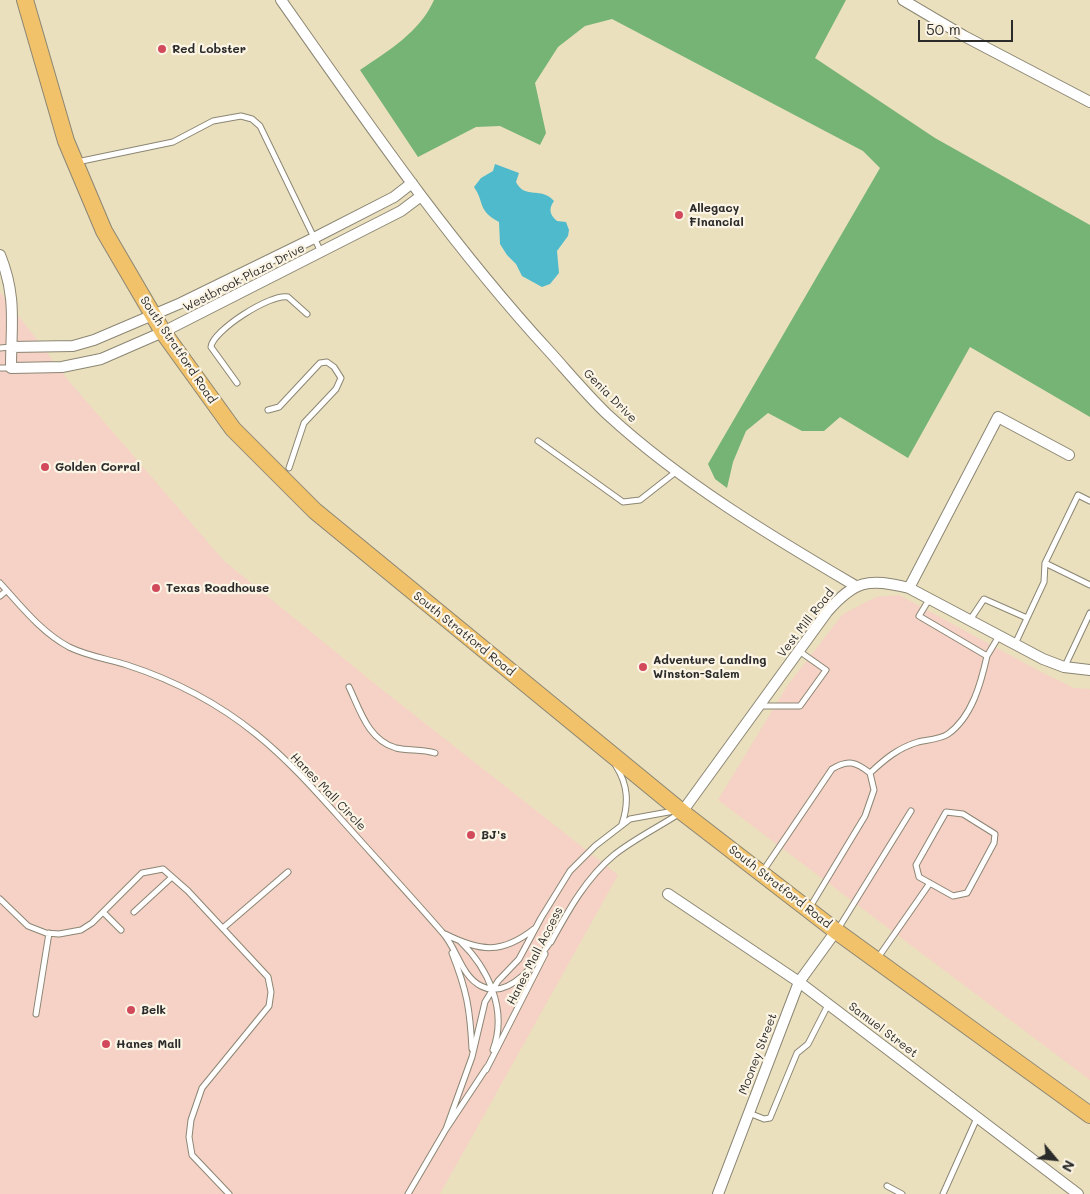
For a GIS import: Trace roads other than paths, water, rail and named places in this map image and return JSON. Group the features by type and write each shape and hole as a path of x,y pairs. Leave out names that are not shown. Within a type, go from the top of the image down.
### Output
{"main road":[{"name":"South Stratford Road","path":"25,0 66,141 104,231 163,332 233,429 315,511 682,812 836,932 1090,1116"}],"street":[{"path":"281,0 417,190"},
{"path":"904,0 964,36 1090,102"},
{"name":"Westbrook Plaza Drive","path":"5,347 73,346 94,340 152,315 314,238 394,197 417,190"},
{"name":"Westbrook Plaza Drive","path":"5,368 62,367 87,363 163,332 401,211 417,190"},
{"name":"Genia Drive","path":"417,190 510,309 608,414 677,471 723,504 854,586"},
{"path":"0,256 9,278 13,308 5,347 5,368"},
{"path":"909,588 998,418 1069,455"},
{"path":"854,586 885,583 909,588 1014,645 1064,667 1090,670"},
{"name":"Vest Mill Road","path":"682,812 827,612 854,586"},
{"name":"Samuel Street","path":"668,894 799,982 977,1117 1065,1190 1078,1194"},
{"name":"Mooney Street","path":"718,1194 799,982 836,932"}],"lane":[{"path":"75,162 174,142 213,121 246,116 260,126 321,253"},
{"path":"238,383 211,347 214,338 256,306 274,298 288,297 308,314"},
{"path":"268,410 279,407 320,363 327,362 334,367 341,378 336,390 304,424 289,468"},
{"path":"538,441 623,502 640,500 677,471"},
{"path":"1014,645 1044,582 1045,563 1078,494 1090,500"},
{"path":"1045,563 1090,585"},
{"name":"Hanes Mall Circle","path":"0,583 42,628 70,647 127,665 177,686 214,704 256,734 308,781 445,934 466,972 483,987 492,989"},
{"path":"0,596 6,591"},
{"path":"930,598 919,616 987,656"},
{"path":"970,620 984,599 1027,618"},
{"path":"1064,667 1090,612"},
{"path":"870,773 893,752 916,743 947,735 960,722 979,690 987,656 999,636"},
{"path":"759,706 800,706 826,670 799,651"},
{"path":"349,687 369,731 383,742 395,748 435,754"},
{"path":"604,749 620,774 627,793 628,807 621,826"},
{"path":"762,874 832,769 843,762 858,763 870,773 874,790 866,816 808,910"},
{"name":"Hanes Mall Access","path":"492,989 519,959 570,871 594,846 630,819 669,810 682,812"},
{"path":"836,932 911,811"},
{"name":"Hanes Mall Access","path":"486,1070 551,941 588,881 616,854 682,812"},
{"path":"946,812 963,814 995,834 994,843 967,893 953,896 930,883 919,877 916,865 946,812"},
{"path":"0,899 28,926 49,933 59,934 81,930 103,912 142,873 163,869 223,928 268,977 272,992 269,1006 202,1088 191,1120 189,1137 192,1155 229,1194"},
{"path":"223,928 288,872"},
{"path":"134,912 172,877"},
{"path":"876,960 930,883"},
{"path":"103,912 120,930"},
{"name":"Hanes Mall Circle","path":"445,934 460,941 483,947 500,948 517,942 536,927"},
{"path":"36,1014 49,933"},
{"name":"Hanes Mall Circle","path":"445,934 465,986 472,1057"},
{"name":"Hanes Mall Circle","path":"408,1194 446,1128 486,1070 497,1040 496,1002 490,980 460,941"},
{"path":"492,989 502,989 519,978 538,960 551,941"},
{"name":"Hanes Mall Circle","path":"446,1128 472,1057 485,1002 492,989"},
{"path":"749,1113 770,1118 797,1053 808,1044 828,1004"},
{"path":"943,1194 977,1117"},
{"path":"887,1186 902,1194"}],"water":[{"path":"495,164 519,173 516,182 524,190 544,194 554,201 550,209 553,216 557,221 566,222 569,230 568,236 557,251 559,273 550,284 542,287 522,276 516,264 500,244 499,222 487,214 482,206 474,187 481,178 493,171"}],"place":[{"name":"Red Lobster","path":"162,49"},
{"name":"Allegacy Financial","path":"679,215"},
{"name":"Golden Corral","path":"45,467"},
{"name":"Texas Roadhouse","path":"156,588"},
{"name":"Adventure Landing Winston-Salem","path":"643,667"},
{"name":"BJ's","path":"471,835"},
{"name":"Belk","path":"131,1010"},
{"name":"Hanes Mall","path":"106,1044"}]}
